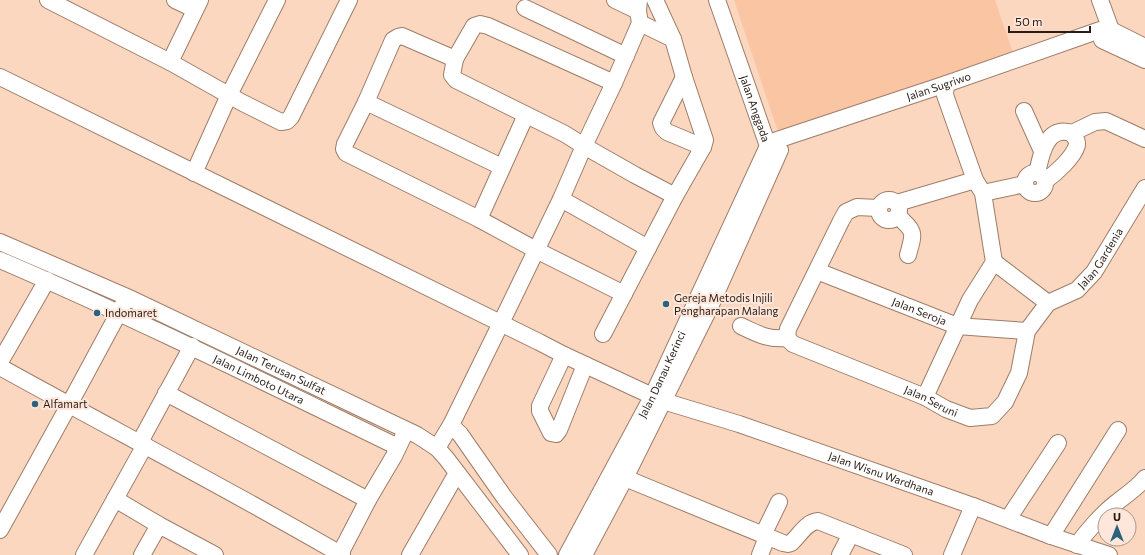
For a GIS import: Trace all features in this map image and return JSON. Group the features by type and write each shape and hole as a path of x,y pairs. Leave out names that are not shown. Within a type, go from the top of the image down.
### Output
{"street":[{"path":"48,0 170,62 281,122 287,121 291,117 349,0"},
{"path":"170,62 197,5 175,0"},
{"path":"194,173 229,95 277,0"},
{"path":"615,0 639,11 672,39"},
{"path":"603,334 675,196 703,147 704,140 702,131 672,39 655,0"},
{"name":"Jalan Anggada","path":"717,0 775,146"},
{"name":"Jalan Anggada","path":"728,0 775,146"},
{"path":"1089,0 1104,34 1145,60"},
{"path":"1100,0 1104,34"},
{"path":"525,8 626,56"},
{"path":"437,448 451,426 561,199 626,56 639,11"},
{"path":"614,83 488,26 480,24 474,26 455,59 452,75 456,80 566,134 635,176 675,196"},
{"path":"1104,34 1145,47"},
{"name":"Jalan Sugriwo","path":"775,146 1104,34"},
{"path":"455,59 402,36 393,40 366,102 345,144 344,149 346,153 624,294"},
{"name":"Jalan Wisnu Wardhana","path":"0,77 564,355 658,399 739,424 1108,555"},
{"path":"684,77 661,123 667,132 703,147"},
{"path":"945,89 979,187 994,262 1048,303 1027,332"},
{"path":"366,102 502,167"},
{"path":"898,209 979,187 1026,184 1030,191 1039,192 1045,186 1041,177 1042,151 1024,111"},
{"path":"478,219 526,115"},
{"path":"1042,151 1049,140 1056,133 1072,133 1095,122 1106,121 1145,139"},
{"path":"1041,177 1059,170 1073,153 1077,145 1072,133"},
{"name":"Jalan Danau Kerinci","path":"567,555 710,309 775,146"},
{"name":"Jalan Gardenia","path":"1048,303 1078,290 1094,272 1145,188"},
{"path":"561,199 648,248"},
{"path":"741,326 759,335 777,339 787,338 788,329 841,221 846,212 857,207 878,208 881,203 886,200 892,200 913,233 913,239 908,255"},
{"name":"Jalan Terusan Sulfat","path":"0,242 47,274 127,297 417,435 437,448 446,458 520,555"},
{"path":"0,260 47,274 0,362"},
{"path":"925,397 970,300 994,262"},
{"name":"Jalan Seroja","path":"817,271 957,326 1027,332"},
{"name":"Jalan Limboto Utara","path":"47,274 119,312 398,447"},
{"path":"0,530 127,297"},
{"name":"Jalan Seruni","path":"787,338 793,344 925,397 946,410 970,418 992,416 1004,402 1019,373 1027,332"},
{"path":"84,555 116,499 166,393 192,346"},
{"path":"564,355 540,406 540,411 553,434 556,434 559,430 585,365"},
{"path":"0,367 341,554 368,500 394,456 406,430"},
{"path":"274,387 282,370"},
{"path":"166,393 368,500"},
{"name":"Jalan Danau Kerinci","path":"584,555 625,478 658,399"},
{"path":"451,426 460,434 504,496 549,555"},
{"path":"1051,536 1118,430"},
{"path":"1008,519 1058,443"},
{"path":"410,555 457,473"},
{"path":"625,478 765,536 788,544 792,543 813,521 818,521 899,554"},
{"path":"1078,545 1085,534 1116,503 1130,493 1145,478"},
{"path":"116,499 215,555"},
{"path":"760,555 765,536 779,502"},
{"path":"952,555 973,506"},
{"path":"142,555 159,524"},
{"path":"840,555 851,534"}],"shaded area":[{"path":"734,0 995,0 1013,53 785,132 777,129"}],"place":[{"name":"Gereja Metodis Injili Pengharapan Malang","path":"666,304"},
{"name":"Indomaret","path":"97,313"},
{"name":"Alfamart","path":"35,404"}]}
